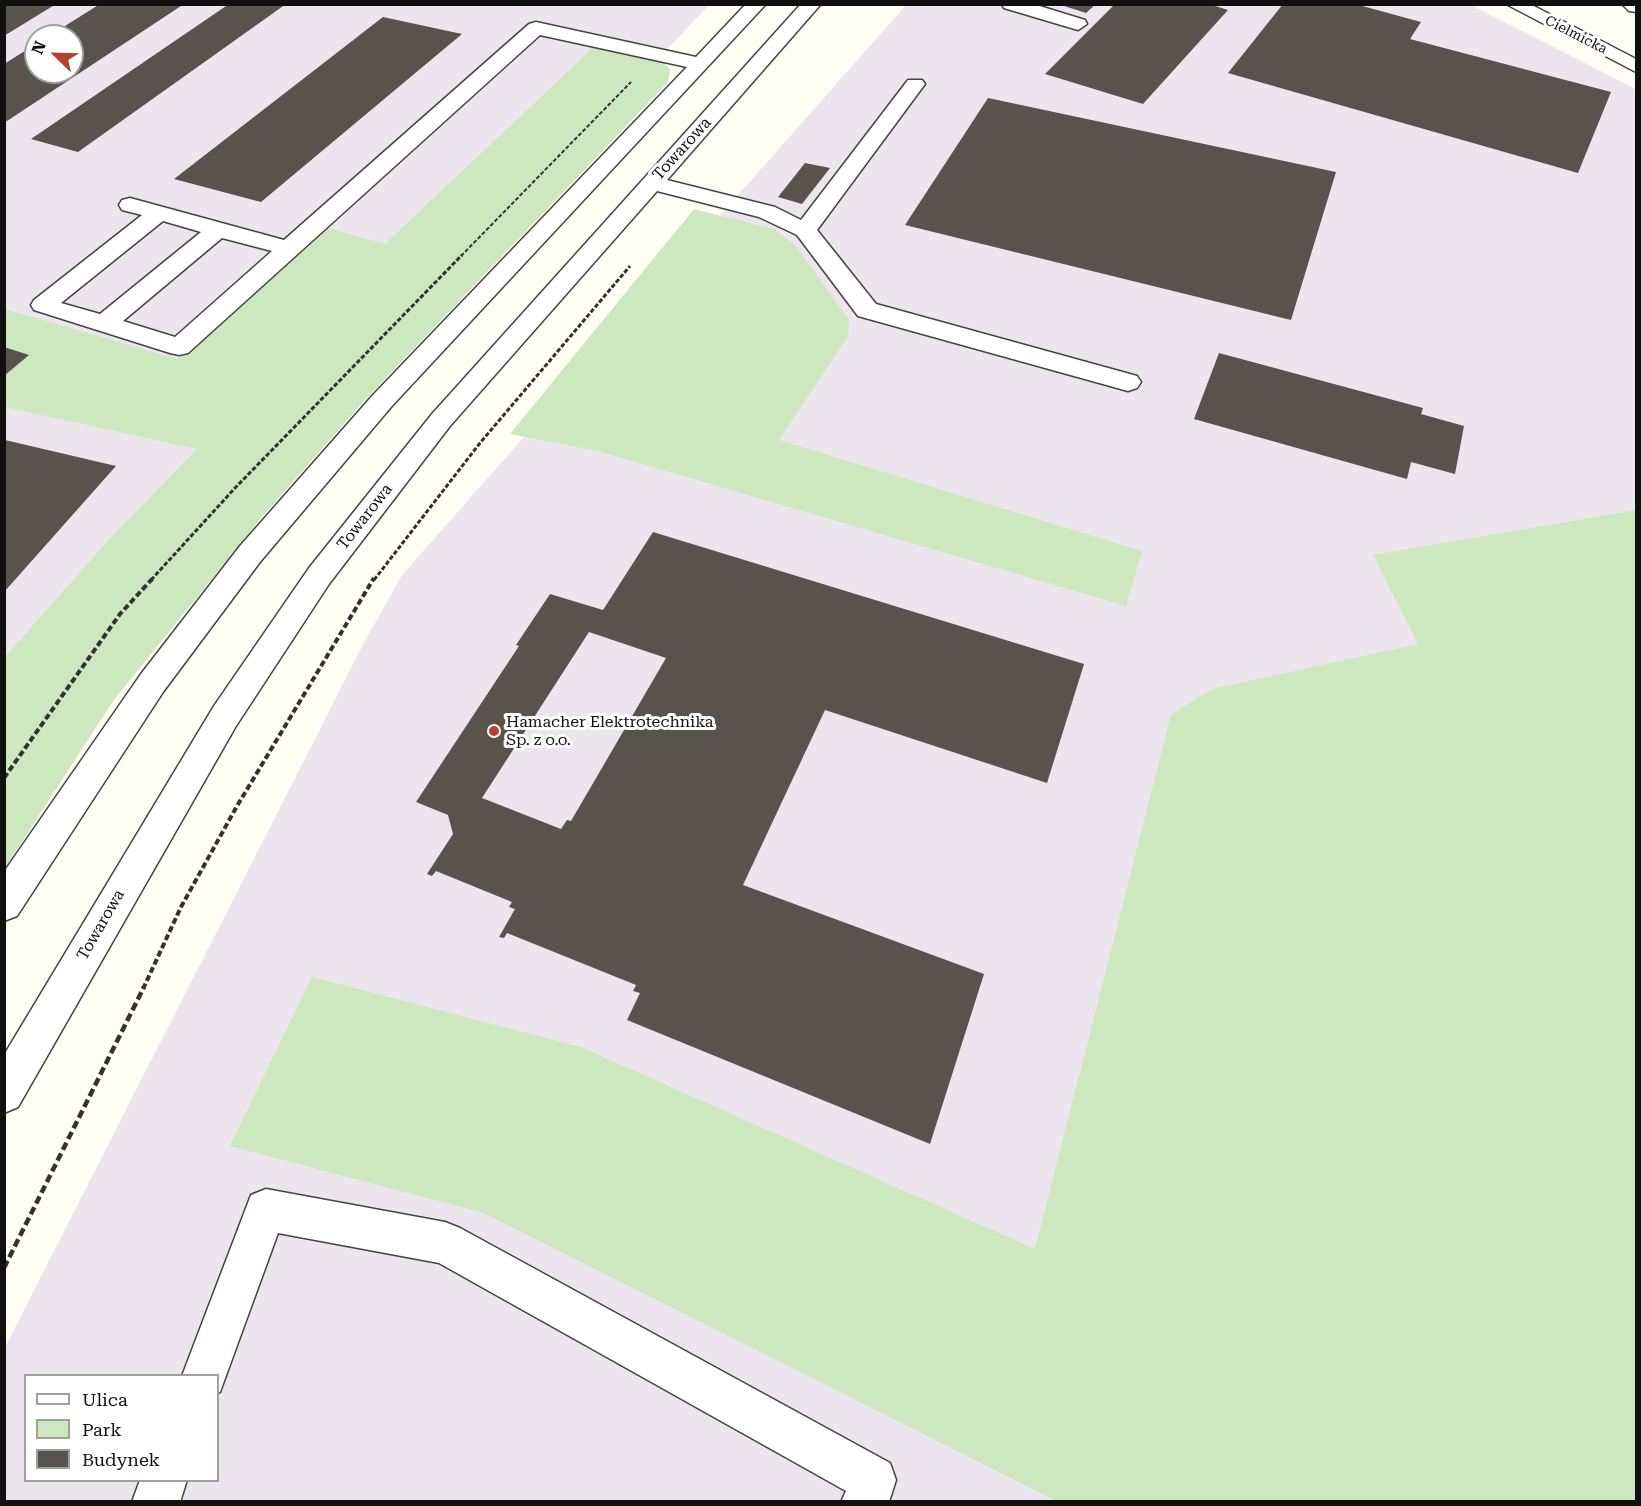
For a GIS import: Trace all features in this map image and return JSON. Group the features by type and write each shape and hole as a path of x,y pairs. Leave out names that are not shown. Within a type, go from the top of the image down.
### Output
{"street":[{"path":"4,904 44,841 152,683 250,554 382,401 758,4"},
{"name":"Towarowa","path":"4,1093 225,716 319,576 441,420 812,4"},
{"path":"1011,4 1078,24"},
{"name":"Cielmicka","path":"1515,4 1636,66"},
{"path":"1631,4 1636,7"},
{"path":"159,213 43,305 179,347 536,28 702,64"},
{"path":"805,230 915,84"},
{"path":"651,183 767,212 805,230 867,310 1128,381"},
{"path":"130,205 289,249"},
{"path":"104,324 218,229"},
{"path":"205,1374 266,1209 445,1243 873,1480 865,1502"},
{"path":"156,1502 163,1482"}],"path":[{"path":"4,778 120,614 244,479 485,229 658,55"},
{"path":"4,1268 139,998 181,907 237,806 380,569 480,443 632,264"}],"shaded area":[{"path":"5,5 709,5 204,539 5,792"},
{"path":"906,5 1471,5 1636,89 1636,1501 5,1501 4,1349 366,639 402,575"}],"green space":[{"path":"594,47 661,61 670,69 668,82 364,401 261,518 113,701 5,868 5,657 106,543 197,449 5,407 5,309 177,359 324,227 385,244"},
{"path":"694,209 774,229 795,245 849,320 848,336 779,440 1142,551 1126,606 598,451 510,434"},
{"path":"1636,510 1636,1501 1056,1501 484,1213 230,1146 312,977 581,1047 1035,1249 1171,715 1212,689 1418,644 1373,555"}],"building":[{"path":"4,4 56,4 4,36"},
{"path":"100,4 184,4 84,70 84,24 68,24"},
{"path":"229,4 286,4 78,152 31,139"},
{"path":"1058,4 1096,4 1086,13"},
{"path":"1115,4 1209,4 1228,10 1143,104 1045,74"},
{"path":"1283,4 1355,4 1421,22 1410,39 1611,92 1578,173 1228,73"},
{"path":"383,17 462,34 261,202 174,179"},
{"path":"24,52 24,84 63,84 4,123 4,64"},
{"path":"988,98 1336,172 1291,320 905,225"},
{"path":"805,163 830,168 802,204 778,197"},
{"path":"4,347 29,355 4,376"},
{"path":"1219,353 1423,408 1421,414 1464,426 1455,474 1411,462 1407,479 1194,419"},
{"path":"5,440 116,466 5,591"},
{"path":"653,532 1084,664 1047,783 825,710 743,885 984,974 930,1144 627,1020 640,993 633,991 636,985 507,933 504,938 499,937 515,909 509,907 512,902 436,871 432,876 427,874 453,834 448,815 416,802 519,646 516,645 550,594 603,610","holes":["589,632 666,658 571,821 567,820 561,829 482,798"]}],"place":[{"name":"Hamacher Elektrotechnika Sp. z o.o.","path":"494,731"}]}
